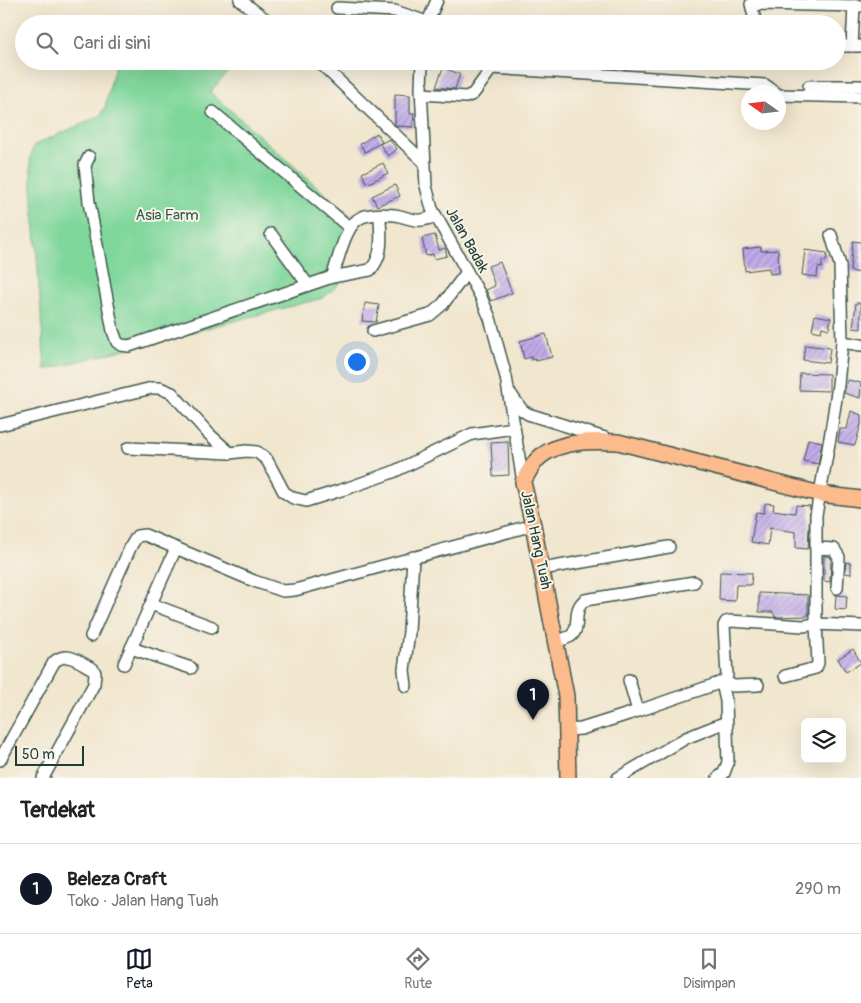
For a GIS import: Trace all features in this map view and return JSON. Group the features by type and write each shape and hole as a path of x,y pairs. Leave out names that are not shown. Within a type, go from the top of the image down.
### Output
{"main road":[{"name":"Jalan Hang Tuah","path":"568,778 566,696 523,482 532,466 542,456 568,444 592,441 618,442 820,494 861,499"}],"street":[{"path":"240,0 260,15"},
{"path":"430,15 437,0"},
{"path":"754,15 751,4 857,6 856,46"},
{"path":"336,8 395,10 407,15"},
{"path":"327,70 424,162"},
{"name":"Jalan Badak","path":"422,70 426,186 432,209 468,272 490,318 508,392 523,482"},
{"path":"422,94 466,97 473,94 491,70"},
{"path":"524,70 765,85"},
{"path":"809,86 861,86"},
{"path":"786,95 861,97"},
{"path":"213,112 350,228"},
{"path":"89,157 86,165 89,202 112,331 117,342 121,345 129,346 332,277 370,270 381,251 380,215"},
{"path":"332,277 350,228 358,219 367,216 395,215 423,221 436,216"},
{"path":"271,234 308,285"},
{"path":"785,676 816,668 818,663 816,515 838,385 842,342 840,265 831,235"},
{"path":"373,331 430,315 443,304 468,272"},
{"path":"842,342 861,345"},
{"path":"0,425 152,388 160,388 172,393 209,434 230,453"},
{"path":"508,392 522,410 528,414 618,442"},
{"path":"128,448 230,453 257,452 267,460 284,492 294,498 306,501 394,472 472,434 514,428"},
{"path":"91,636 137,536 145,535 254,581 283,591 294,590 533,525"},
{"path":"542,569 669,547"},
{"path":"124,664 176,548"},
{"path":"816,548 834,550 840,557 838,588"},
{"path":"406,686 404,670 410,632 414,557"},
{"path":"556,642 571,636 576,630 577,610 585,600 694,582"},
{"path":"151,604 212,627"},
{"path":"718,778 724,773 728,762 726,701 723,682 727,675 724,626 726,622 803,626 816,624 861,626"},
{"path":"131,648 191,668"},
{"path":"0,760 54,662 60,657 67,656 93,668 95,673 94,684 43,778"},
{"path":"629,680 638,711"},
{"path":"567,730 582,729 723,682 733,686 758,685"},
{"path":"618,778 686,738 726,722"}],"green space":[{"name":"Asia Farm","path":"114,70 230,70 210,92 350,216 339,284 323,298 45,370 30,159 34,145 100,116 105,107"}],"building":[{"path":"442,70 460,74 455,89 436,87"},
{"path":"395,94 410,95 410,114 414,113 413,127 397,126 395,124"},
{"path":"377,133 382,142 365,152 360,144"},
{"path":"389,139 397,149 388,156 380,144"},
{"path":"383,163 388,173 367,184 362,173"},
{"path":"395,185 400,196 377,206 372,196"},
{"path":"435,235 439,250 445,248 447,256 434,259 433,254 426,256 422,238"},
{"path":"853,241 861,242 861,273 850,271"},
{"path":"761,247 761,251 778,250 779,273 770,274 769,268 745,271 743,249"},
{"path":"805,250 827,253 826,261 822,261 822,268 818,267 817,277 802,275"},
{"path":"500,262 512,293 491,301 486,290 495,286 488,266"},
{"path":"365,303 379,305 376,322 362,321"},
{"path":"856,303 861,303 861,329 853,328"},
{"path":"815,315 831,318 829,329 822,327 821,332 812,330"},
{"path":"546,334 552,357 536,361 535,359 531,360 531,357 524,359 520,341"},
{"path":"805,345 830,348 828,363 803,360"},
{"path":"800,373 829,374 829,391 799,390"},
{"path":"848,380 861,383 860,398 844,393"},
{"path":"851,411 861,415 861,424 855,445 838,442 840,429 847,429"},
{"path":"808,439 822,442 818,464 803,461"},
{"path":"508,442 509,475 493,476 491,443"},
{"path":"765,503 774,504 773,510 795,513 796,505 810,506 808,549 796,548 796,532 770,528 768,545 751,542 756,512 764,513"},
{"path":"824,556 830,556 831,559 830,582 824,581"},
{"path":"846,562 851,563 851,574 845,573"},
{"path":"720,572 752,573 751,585 736,585 735,601 719,600"},
{"path":"759,593 808,595 808,616 775,617 773,612 759,612"},
{"path":"836,595 847,596 846,610 835,609"},
{"path":"853,649 861,663 846,672 838,659"}],"place":[{"name":"Beleza Craft","path":"533,720"}]}
